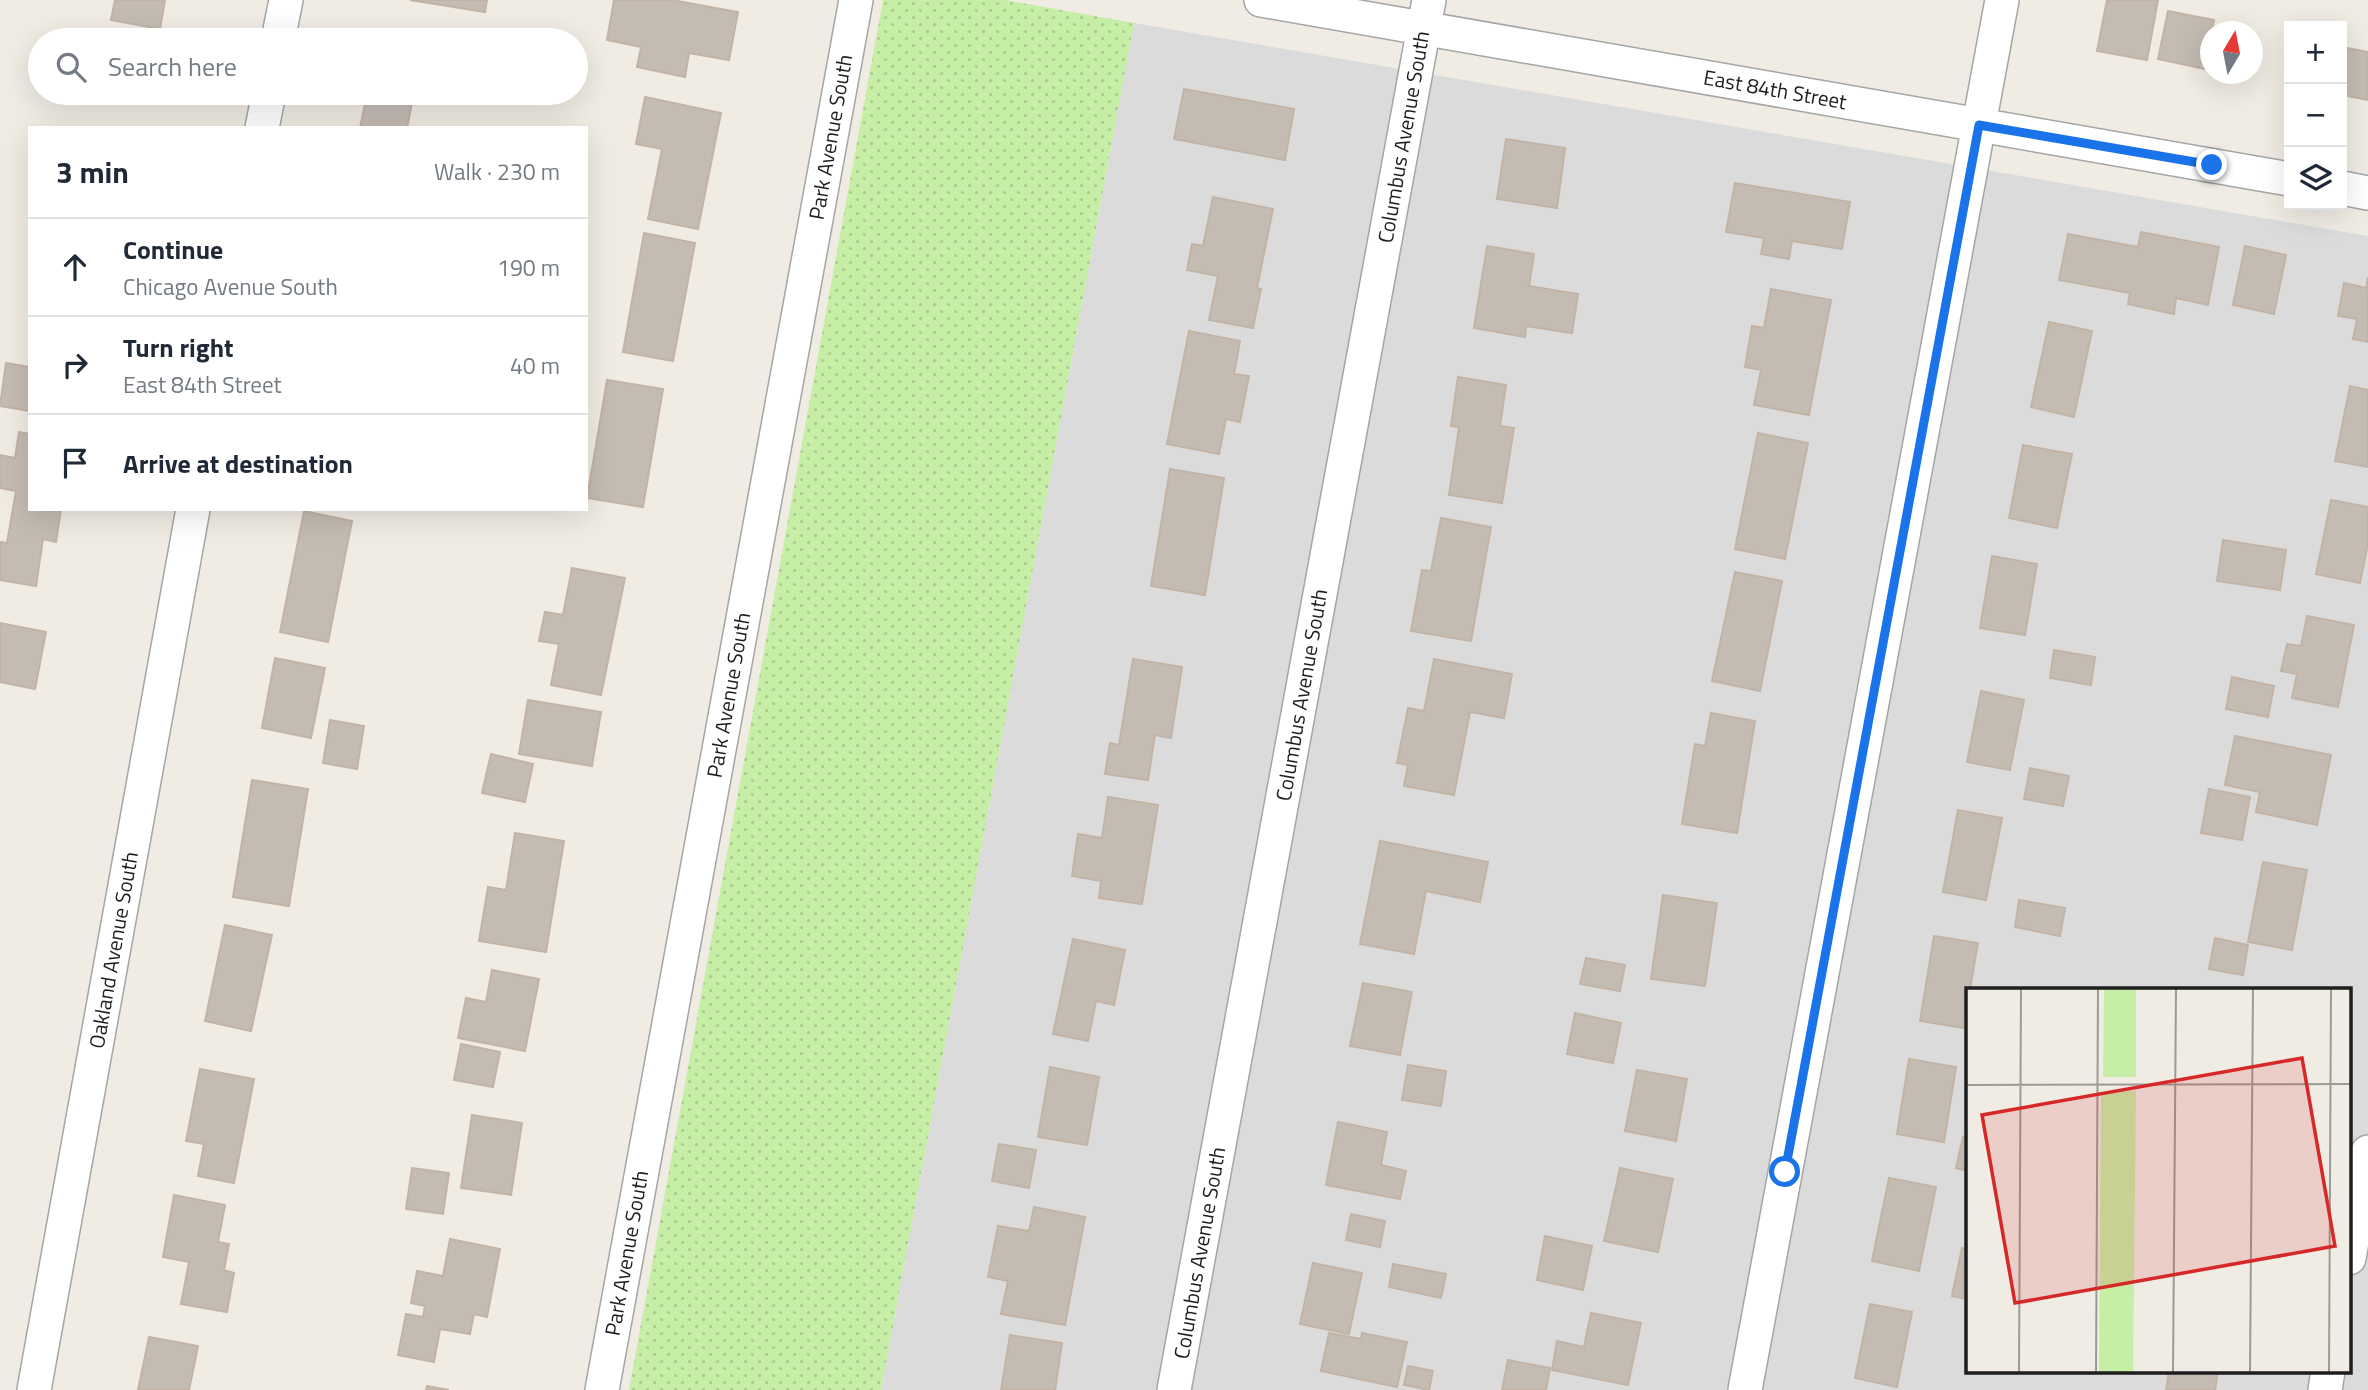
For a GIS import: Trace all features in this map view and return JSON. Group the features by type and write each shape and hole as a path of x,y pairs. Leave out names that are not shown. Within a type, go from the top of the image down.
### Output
{"street":[{"path":"280,28 286,0"},
{"name":"Park Avenue South","path":"602,1390 856,0"},
{"name":"East 84th Street","path":"1261,0 1427,15 1979,125 2284,178"},
{"path":"1745,1390 2003,0"},
{"name":"Columbus Avenue South","path":"1174,1390 1427,15"},
{"path":"262,126 267,105"},
{"path":"2347,189 2368,193"},
{"name":"Oakland Avenue South","path":"34,1390 193,511"},
{"path":"2350,1252 2368,1152"},
{"path":"2325,1390 2328,1372"}],"shaded area":[{"path":"1134,23 2368,236 2368,1390 881,1390"}],"green space":[{"path":"883,0 1004,0 1134,23 881,1390 629,1390"}],"building":[{"path":"115,0 165,0 160,28 111,20"},
{"path":"410,0 487,0 485,12"},
{"path":"614,0 672,0 738,12 729,60 689,53 685,77 637,67 641,47 607,40"},
{"path":"2107,0 2158,0 2147,60 2097,51"},
{"path":"2168,11 2214,20 2200,21 2200,68 2158,59"},
{"path":"2347,48 2368,52 2368,100 2347,96"},
{"path":"1184,89 1294,109 1285,160 1174,139"},
{"path":"645,97 721,113 698,229 648,219 662,149 636,144"},
{"path":"365,105 412,105 407,126 360,126"},
{"path":"1506,139 1565,148 1557,208 1497,199"},
{"path":"1735,183 1850,202 1842,249 1792,241 1789,259 1761,254 1764,238 1726,232"},
{"path":"1213,197 1273,209 1257,288 1261,289 1253,328 1209,320 1218,276 1187,270 1192,244 1203,246"},
{"path":"2141,232 2219,247 2208,305 2176,298 2174,314 2128,304 2130,293 2059,280 2068,234 2138,247"},
{"path":"644,233 695,243 673,361 623,352"},
{"path":"1487,246 1534,254 1529,286 1578,294 1572,333 1526,326 1525,337 1474,328"},
{"path":"2245,246 2286,255 2274,314 2233,305"},
{"path":"2368,277 2368,342 2353,339 2357,319 2338,316 2344,283 2366,288"},
{"path":"1771,289 1831,300 1809,415 1754,405 1761,370 1745,367 1752,326 1764,328"},
{"path":"2049,322 2092,331 2074,417 2031,407"},
{"path":"1189,331 1240,341 1234,374 1249,376 1240,422 1226,419 1219,454 1167,444"},
{"path":"6,363 28,367 28,411 0,406"},
{"path":"1458,377 1506,385 1500,426 1514,428 1502,503 1449,495 1459,427 1451,426"},
{"path":"607,380 663,389 643,507 588,498"},
{"path":"2350,386 2368,390 2368,467 2335,461"},
{"path":"19,432 28,434 28,511 61,511 56,542 43,539 36,586 0,580 0,542 7,543 16,491 0,488 0,455 15,458"},
{"path":"1758,433 1808,443 1785,559 1735,549"},
{"path":"2023,445 2072,454 2057,528 2009,518"},
{"path":"1170,469 1224,478 1205,595 1151,586"},
{"path":"2331,500 2368,507 2368,543 2360,583 2316,574"},
{"path":"304,511 352,521 328,642 280,632"},
{"path":"1441,518 1491,527 1471,641 1411,631 1422,570 1431,571"},
{"path":"2223,540 2286,550 2280,590 2217,581"},
{"path":"1992,556 2037,564 2025,635 1980,628"},
{"path":"572,568 625,578 601,695 551,685 559,644 539,641 545,612 563,615"},
{"path":"1735,572 1782,581 1760,691 1712,681"},
{"path":"2307,616 2354,625 2338,707 2292,698 2297,674 2281,671 2287,644 2301,646"},
{"path":"0,623 46,632 35,689 0,682"},
{"path":"2054,650 2095,657 2091,685 2050,678"},
{"path":"275,658 325,668 311,738 262,728"},
{"path":"1133,659 1182,667 1171,738 1155,735 1148,780 1105,774 1110,743 1119,745"},
{"path":"1434,659 1512,674 1504,718 1470,712 1454,795 1404,786 1408,765 1397,763 1408,708 1424,711"},
{"path":"2232,677 2274,686 2268,717 2226,709"},
{"path":"1981,691 2024,700 2010,770 1967,762"},
{"path":"528,700 601,712 592,766 519,754"},
{"path":"1711,713 1755,721 1737,833 1682,824 1695,744 1705,746"},
{"path":"330,720 364,726 357,769 323,763"},
{"path":"2235,736 2331,755 2317,825 2256,812 2260,792 2225,785"},
{"path":"491,754 533,764 525,802 482,793"},
{"path":"2030,768 2069,776 2063,806 2024,799"},
{"path":"252,780 308,789 289,906 233,897"},
{"path":"2209,789 2250,797 2242,840 2201,833"},
{"path":"1108,797 1158,805 1142,904 1099,898 1101,881 1072,876 1078,834 1102,838"},
{"path":"1958,810 2002,818 1986,900 1943,892"},
{"path":"515,833 564,841 546,952 479,941 488,887 506,890"},
{"path":"1380,841 1488,862 1480,902 1426,891 1414,954 1360,944"},
{"path":"2263,862 2307,870 2292,950 2248,942"},
{"path":"1663,895 1717,903 1705,986 1651,979"},
{"path":"2019,900 2065,908 2060,936 2015,927"},
{"path":"225,925 272,935 251,1031 205,1021"},
{"path":"1934,936 1978,943 1970,988 1966,988 1964,1028 1920,1021"},
{"path":"2215,938 2248,945 2243,975 2209,969"},
{"path":"1073,939 1125,950 1114,1005 1096,1001 1088,1041 1053,1034"},
{"path":"1586,958 1625,965 1620,991 1580,984"},
{"path":"492,970 539,979 525,1051 458,1038 466,998 486,1002"},
{"path":"1363,983 1412,992 1400,1055 1350,1046"},
{"path":"1575,1013 1621,1023 1613,1063 1567,1054"},
{"path":"461,1044 500,1052 493,1087 454,1080"},
{"path":"1909,1059 1956,1067 1944,1142 1897,1134"},
{"path":"1408,1065 1446,1071 1441,1106 1402,1100"},
{"path":"1050,1067 1099,1077 1087,1145 1038,1137"},
{"path":"200,1069 254,1079 234,1183 198,1176 204,1144 186,1141"},
{"path":"1637,1070 1687,1079 1676,1141 1625,1131"},
{"path":"472,1115 522,1123 511,1195 461,1188"},
{"path":"1338,1122 1387,1132 1381,1165 1406,1171 1400,1199 1326,1185"},
{"path":"1963,1137 1966,1138 1966,1171 1956,1168"},
{"path":"999,1144 1036,1150 1029,1188 992,1181"},
{"path":"412,1168 449,1173 443,1214 406,1209"},
{"path":"1620,1168 1673,1179 1658,1252 1604,1241"},
{"path":"1889,1178 1936,1187 1919,1271 1872,1261"},
{"path":"174,1195 225,1205 218,1242 229,1244 224,1270 234,1273 227,1312 181,1304 189,1262 163,1257"},
{"path":"1034,1207 1085,1217 1065,1325 1001,1314 1008,1281 988,1277 998,1226 1029,1231"},
{"path":"1351,1214 1385,1221 1380,1247 1346,1240"},
{"path":"1545,1236 1592,1246 1583,1290 1537,1280"},
{"path":"450,1239 500,1249 487,1317 474,1314 470,1334 440,1329 434,1362 398,1355 406,1314 423,1317 425,1306 411,1303 417,1271 443,1276"},
{"path":"1962,1248 1966,1249 1966,1299 1952,1296"},
{"path":"1313,1263 1362,1273 1349,1334 1300,1324"},
{"path":"1393,1264 1446,1274 1441,1298 1389,1287"},
{"path":"1870,1304 1912,1312 1897,1387 1855,1378"},
{"path":"1591,1313 1641,1323 1628,1385 1552,1370 1557,1341 1584,1347"},
{"path":"1329,1333 1361,1339 1362,1333 1407,1342 1397,1387 1321,1371"},
{"path":"1010,1335 1062,1343 1055,1390 1001,1390"},
{"path":"149,1337 198,1346 189,1390 138,1390"},
{"path":"1508,1360 1550,1368 1546,1390 1502,1390"},
{"path":"1408,1366 1433,1371 1429,1390 1404,1385"},
{"path":"2169,1372 2218,1372 2215,1390 2166,1390"},
{"path":"427,1386 449,1390 426,1390"}],"route":[{"path":"1785,1172 1979,125 2212,165"}]}
